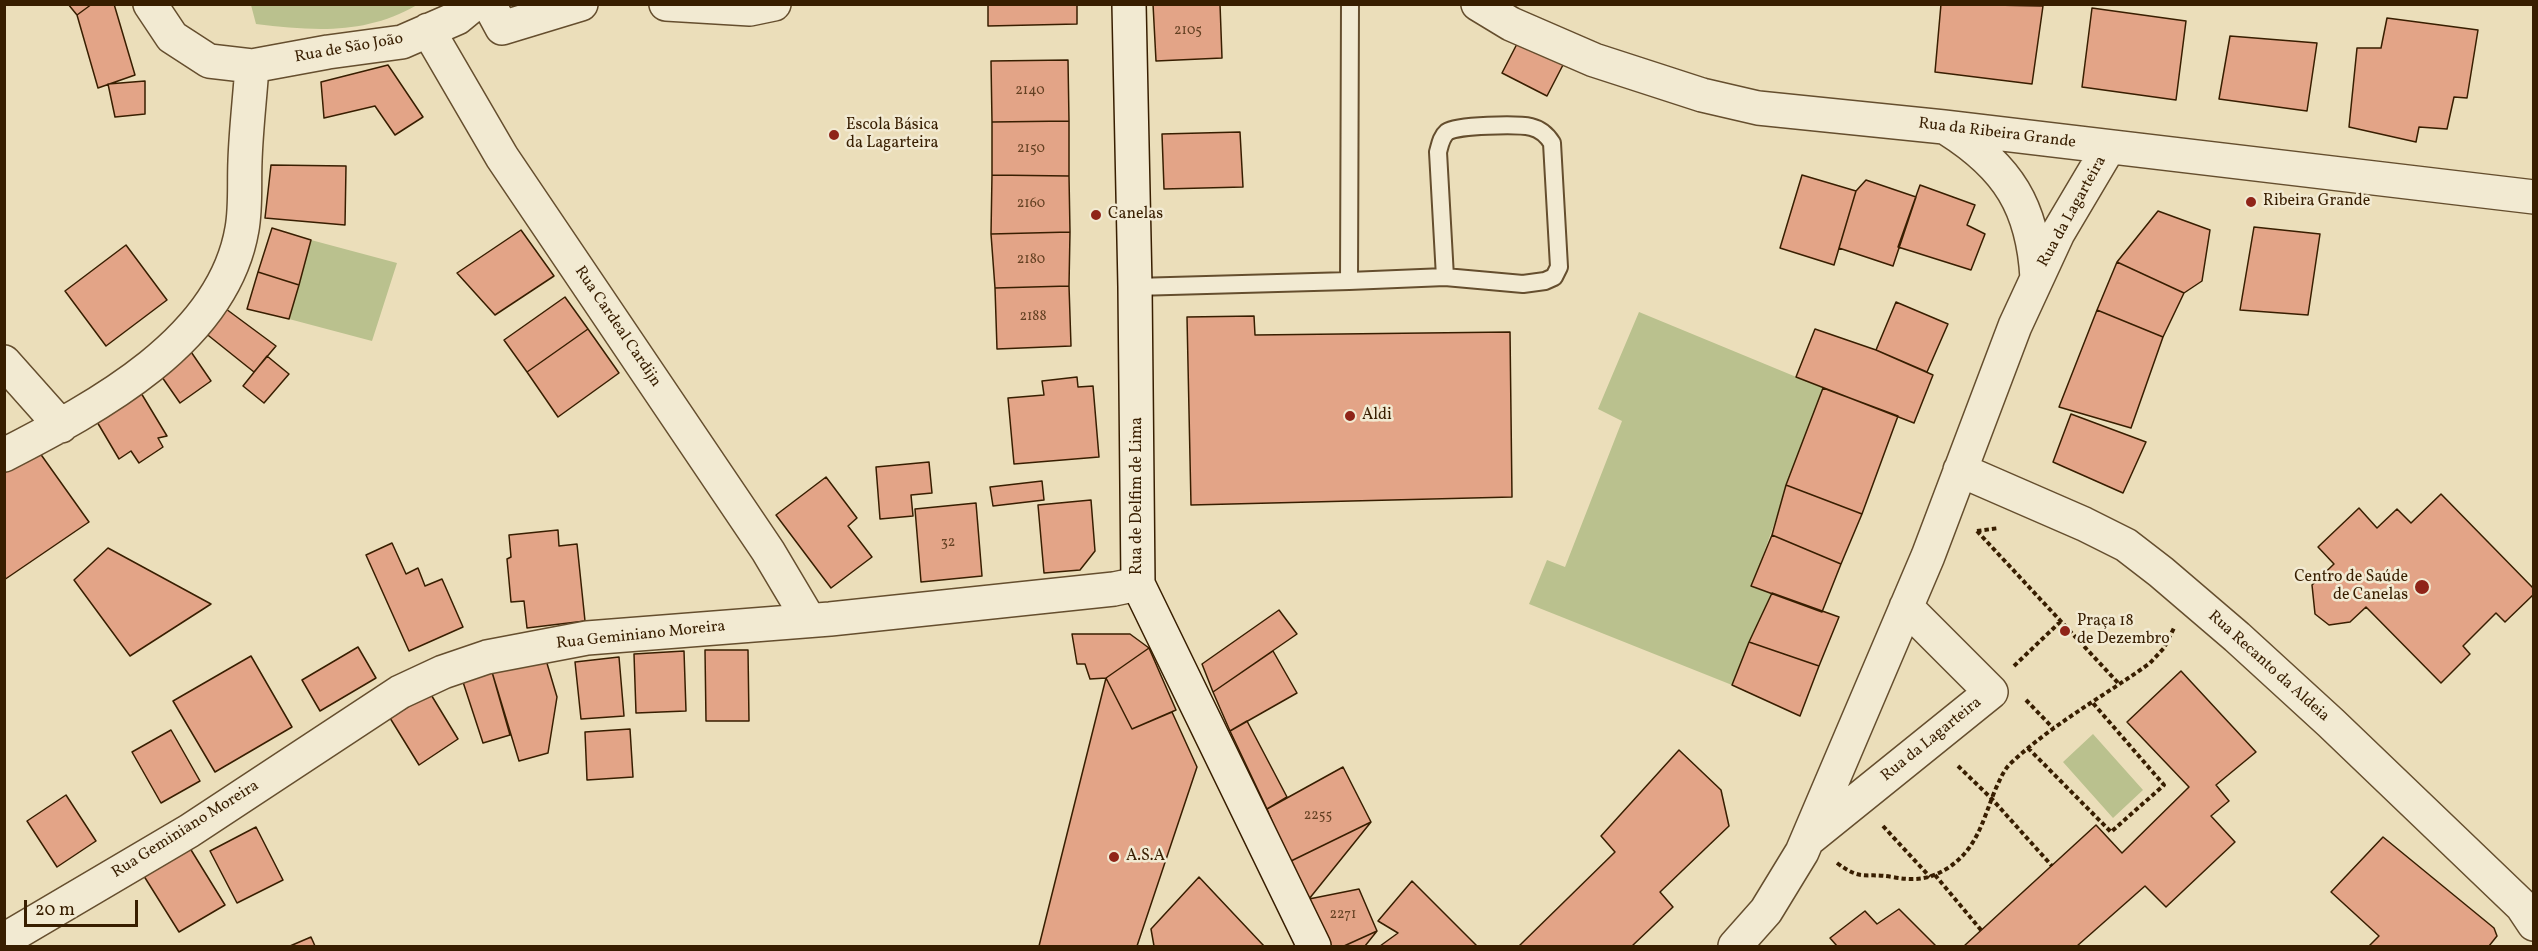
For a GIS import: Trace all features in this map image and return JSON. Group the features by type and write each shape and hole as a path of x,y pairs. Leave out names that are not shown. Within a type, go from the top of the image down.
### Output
{"street":[{"name":"Rua de São João","path":"150,4 172,37 209,61 252,66 328,52 402,42 457,18 474,4"},
{"path":"489,4 502,28 581,4"},
{"path":"666,4 750,9 774,4"},
{"name":"Rua de Delfim de Lima","path":"1129,4 1138,584 1314,946"},
{"name":"Rua da Ribeira Grande","path":"1478,4 1511,24 1594,60 1701,96 1758,108 1944,127 2534,197"},
{"name":"Rua Cardeal Cardijn","path":"428,30 502,157 755,532 809,620"},
{"path":"4,455 60,426 131,380 171,349 209,307 232,267 243,228 245,157 252,66"},
{"name":"Rua da Lagarteira","path":"1944,127 1986,157 2016,194 2027,217 2035,247 2037,278"},
{"name":"Rua da Lagarteira","path":"1735,946 1766,911 1807,841 1906,607 2015,326 2058,233 2109,147"},
{"path":"4,362 60,426"},
{"name":"Rua Recanto da Aldeia","path":"1960,470 2084,524 2126,545 2187,594 2331,723 2522,906 2534,924"},
{"name":"Rua Geminiano Moreira","path":"4,940 189,831 400,692 443,672 487,657 587,638 809,620 1102,590 1138,584"},
{"name":"Rua da Lagarteira","path":"1807,841 1990,692 1906,607"}],"lane":[{"path":"1349,281 1350,4"},
{"path":"1135,287 1445,277 1523,284 1545,281 1554,277 1559,267 1552,143 1542,131 1529,126 1457,127 1441,139 1438,152 1445,277"}],"path":[{"path":"1967,536 1977,531 2005,528"},
{"path":"1977,531 2119,684"},
{"path":"1807,841 1849,872 1860,876 1876,875 1915,880 1935,875 1959,860 1979,834 2007,767 2053,728 2150,663 2164,648 2187,594"},
{"path":"2012,668 2061,621"},
{"path":"2020,693 2053,728"},
{"path":"2028,748 2112,832 2164,785 2092,702"},
{"path":"1932,740 1992,799 2052,866"},
{"path":"1859,799 1930,877"},
{"path":"1935,875 1981,930"}],"green space":[{"path":"251,4 417,5 378,22 319,29 256,24"},
{"path":"311,240 397,263 372,341 289,319"},
{"path":"1639,312 1823,388 1752,586 1772,593 1732,685 1529,604 1547,560 1565,567 1622,421 1598,409"},
{"path":"2093,734 2143,790 2113,818 2063,762"}],"building":[{"path":"68,4 92,4 77,15"},
{"path":"92,4 114,4 135,75 98,88 77,15"},
{"path":"988,4 1077,4 1077,24 988,26"},
{"path":"1153,4 1220,4 1222,58 1156,61"},
{"path":"1941,4 2043,6 2032,84 1935,72"},
{"path":"2092,8 2186,21 2176,100 2082,87"},
{"path":"2387,18 2478,30 2467,98 2454,97 2447,129 2419,127 2416,142 2349,127 2357,48 2381,48"},
{"path":"2230,36 2317,43 2307,111 2219,99"},
{"path":"1519,40 1564,63 1547,96 1502,73"},
{"path":"1068,60 1069,121 992,122 991,61"},
{"path":"388,65 423,117 395,135 375,106 324,118 321,82"},
{"path":"145,81 145,114 115,117 108,84"},
{"path":"1069,121 1069,176 992,175 992,122"},
{"path":"1240,132 1243,187 1164,189 1162,134"},
{"path":"271,165 346,166 345,225 265,218"},
{"path":"992,175 1069,176 1070,232 991,234"},
{"path":"1802,175 1856,191 1834,265 1780,248"},
{"path":"1866,180 1916,197 1893,266 1839,248 1856,191"},
{"path":"1920,185 1975,205 1967,225 1985,234 1971,270 1898,247"},
{"path":"2158,211 2210,230 2202,281 2184,293 2117,262"},
{"path":"2254,227 2320,234 2308,315 2240,310"},
{"path":"272,228 311,240 299,285 258,272"},
{"path":"521,230 554,276 495,315 457,273"},
{"path":"1070,232 1069,286 995,288 991,234"},
{"path":"126,245 167,300 106,346 65,291"},
{"path":"2117,262 2184,293 2163,337 2097,310"},
{"path":"258,272 299,285 289,319 247,309"},
{"path":"1069,286 1071,346 997,349 995,288"},
{"path":"565,297 588,329 527,372 504,340"},
{"path":"1896,302 1948,324 1927,372 1876,350"},
{"path":"222,306 276,346 254,372 204,332"},
{"path":"2097,310 2163,337 2131,428 2059,407"},
{"name":"Aldi","path":"1254,316 1255,335 1510,332 1512,497 1191,505 1187,317"},
{"path":"588,329 619,373 558,417 527,372"},
{"path":"1815,329 1876,350 1933,375 1914,423 1796,377"},
{"path":"187,346 211,381 180,403 155,367"},
{"path":"267,356 289,374 264,403 243,386"},
{"path":"1077,377 1078,387 1093,386 1099,457 1014,464 1008,398 1044,395 1042,381"},
{"path":"135,383 167,436 158,438 163,447 139,463 131,451 119,459 90,410"},
{"path":"1823,388 1898,416 1862,514 1786,485"},
{"path":"2071,414 2146,442 2123,493 2053,462"},
{"path":"37,449 89,522 4,580 4,472"},
{"path":"929,462 932,493 911,495 913,516 880,519 876,467"},
{"path":"826,477 857,518 848,526 872,557 831,588 776,515"},
{"path":"1042,481 1044,500 993,506 990,487"},
{"path":"1786,485 1862,514 1841,564 1772,535"},
{"name":"Centro de Saúde de Canelas","path":"2441,494 2534,589 2534,594 2505,622 2496,613 2463,646 2470,654 2441,683 2366,607 2350,622 2329,625 2315,614 2312,585 2334,564 2318,547 2359,508 2377,528 2397,509 2411,523"},
{"path":"1091,500 1095,551 1080,570 1044,573 1038,505"},
{"path":"976,503 982,576 921,582 915,509"},
{"path":"558,530 559,546 577,544 585,621 527,628 524,601 511,602 507,559 511,557 509,535"},
{"path":"1772,535 1841,564 1822,612 1751,586"},
{"path":"392,543 406,574 418,568 425,586 442,579 463,627 409,651 366,555"},
{"path":"108,548 211,604 130,656 74,580"},
{"path":"1772,593 1839,617 1819,666 1749,642"},
{"path":"1279,610 1297,634 1213,692 1202,664"},
{"path":"1072,634 1130,634 1149,648 1106,678 1090,679 1085,664 1077,664"},
{"path":"1749,642 1819,666 1800,716 1732,685"},
{"path":"358,647 376,678 320,711 302,680"},
{"path":"1149,648 1176,710 1132,729 1106,678"},
{"path":"705,650 748,650 749,721 706,721"},
{"path":"684,651 686,711 636,713 634,654"},
{"path":"1273,651 1297,693 1230,731 1213,692"},
{"path":"251,656 292,727 215,772 173,701"},
{"path":"619,657 624,716 581,719 575,662"},
{"path":"546,660 557,697 548,753 519,761 492,672"},
{"path":"2181,671 2256,752 2216,785 2229,801 2211,816 2235,842 2166,907 2145,886 2077,946 1964,946 2096,825 2122,853 2189,787 2127,722"},
{"path":"492,672 510,735 483,743 463,682"},
{"name":"A.S.A","path":"1106,678 1132,729 1172,712 1197,767 1137,946 1039,946"},
{"path":"430,693 458,739 419,765 390,718"},
{"path":"1247,721 1287,797 1267,809 1230,731"},
{"path":"630,729 633,777 587,780 585,732"},
{"path":"171,730 200,781 161,803 132,752"},
{"path":"1679,750 1721,790 1729,826 1660,892 1673,907 1632,946 1519,946 1615,852 1601,836"},
{"path":"1343,767 1371,822 1289,862 1267,809"},
{"path":"66,795 96,841 57,867 27,821"},
{"path":"1371,822 1309,899 1289,862"},
{"path":"256,827 283,880 237,903 210,851"},
{"path":"2383,837 2494,928 2497,936 2489,946 2369,946 2379,936 2331,892"},
{"path":"188,845 225,905 179,932 142,873"},
{"path":"1199,877 1264,946 1154,946 1151,929"},
{"path":"1412,881 1477,946 1380,946 1398,933 1378,921"},
{"path":"1359,889 1377,931 1344,946 1329,946 1309,899"},
{"path":"1899,909 1936,946 1837,946 1830,938 1865,911 1877,924"},
{"path":"1377,931 1365,946 1344,946"},
{"path":"311,937 315,946 290,946"}],"place":[{"name":"Escola Básica da Lagarteira","path":"834,135"},
{"name":"Ribeira Grande","path":"2251,202"},
{"name":"Canelas","path":"1096,215"},
{"name":"Aldi","path":"1350,416"},
{"name":"Centro de Saúde de Canelas","path":"2422,587"},
{"name":"Praça 18 de Dezembro","path":"2065,631"},
{"name":"A.S.A","path":"1114,857"}]}
